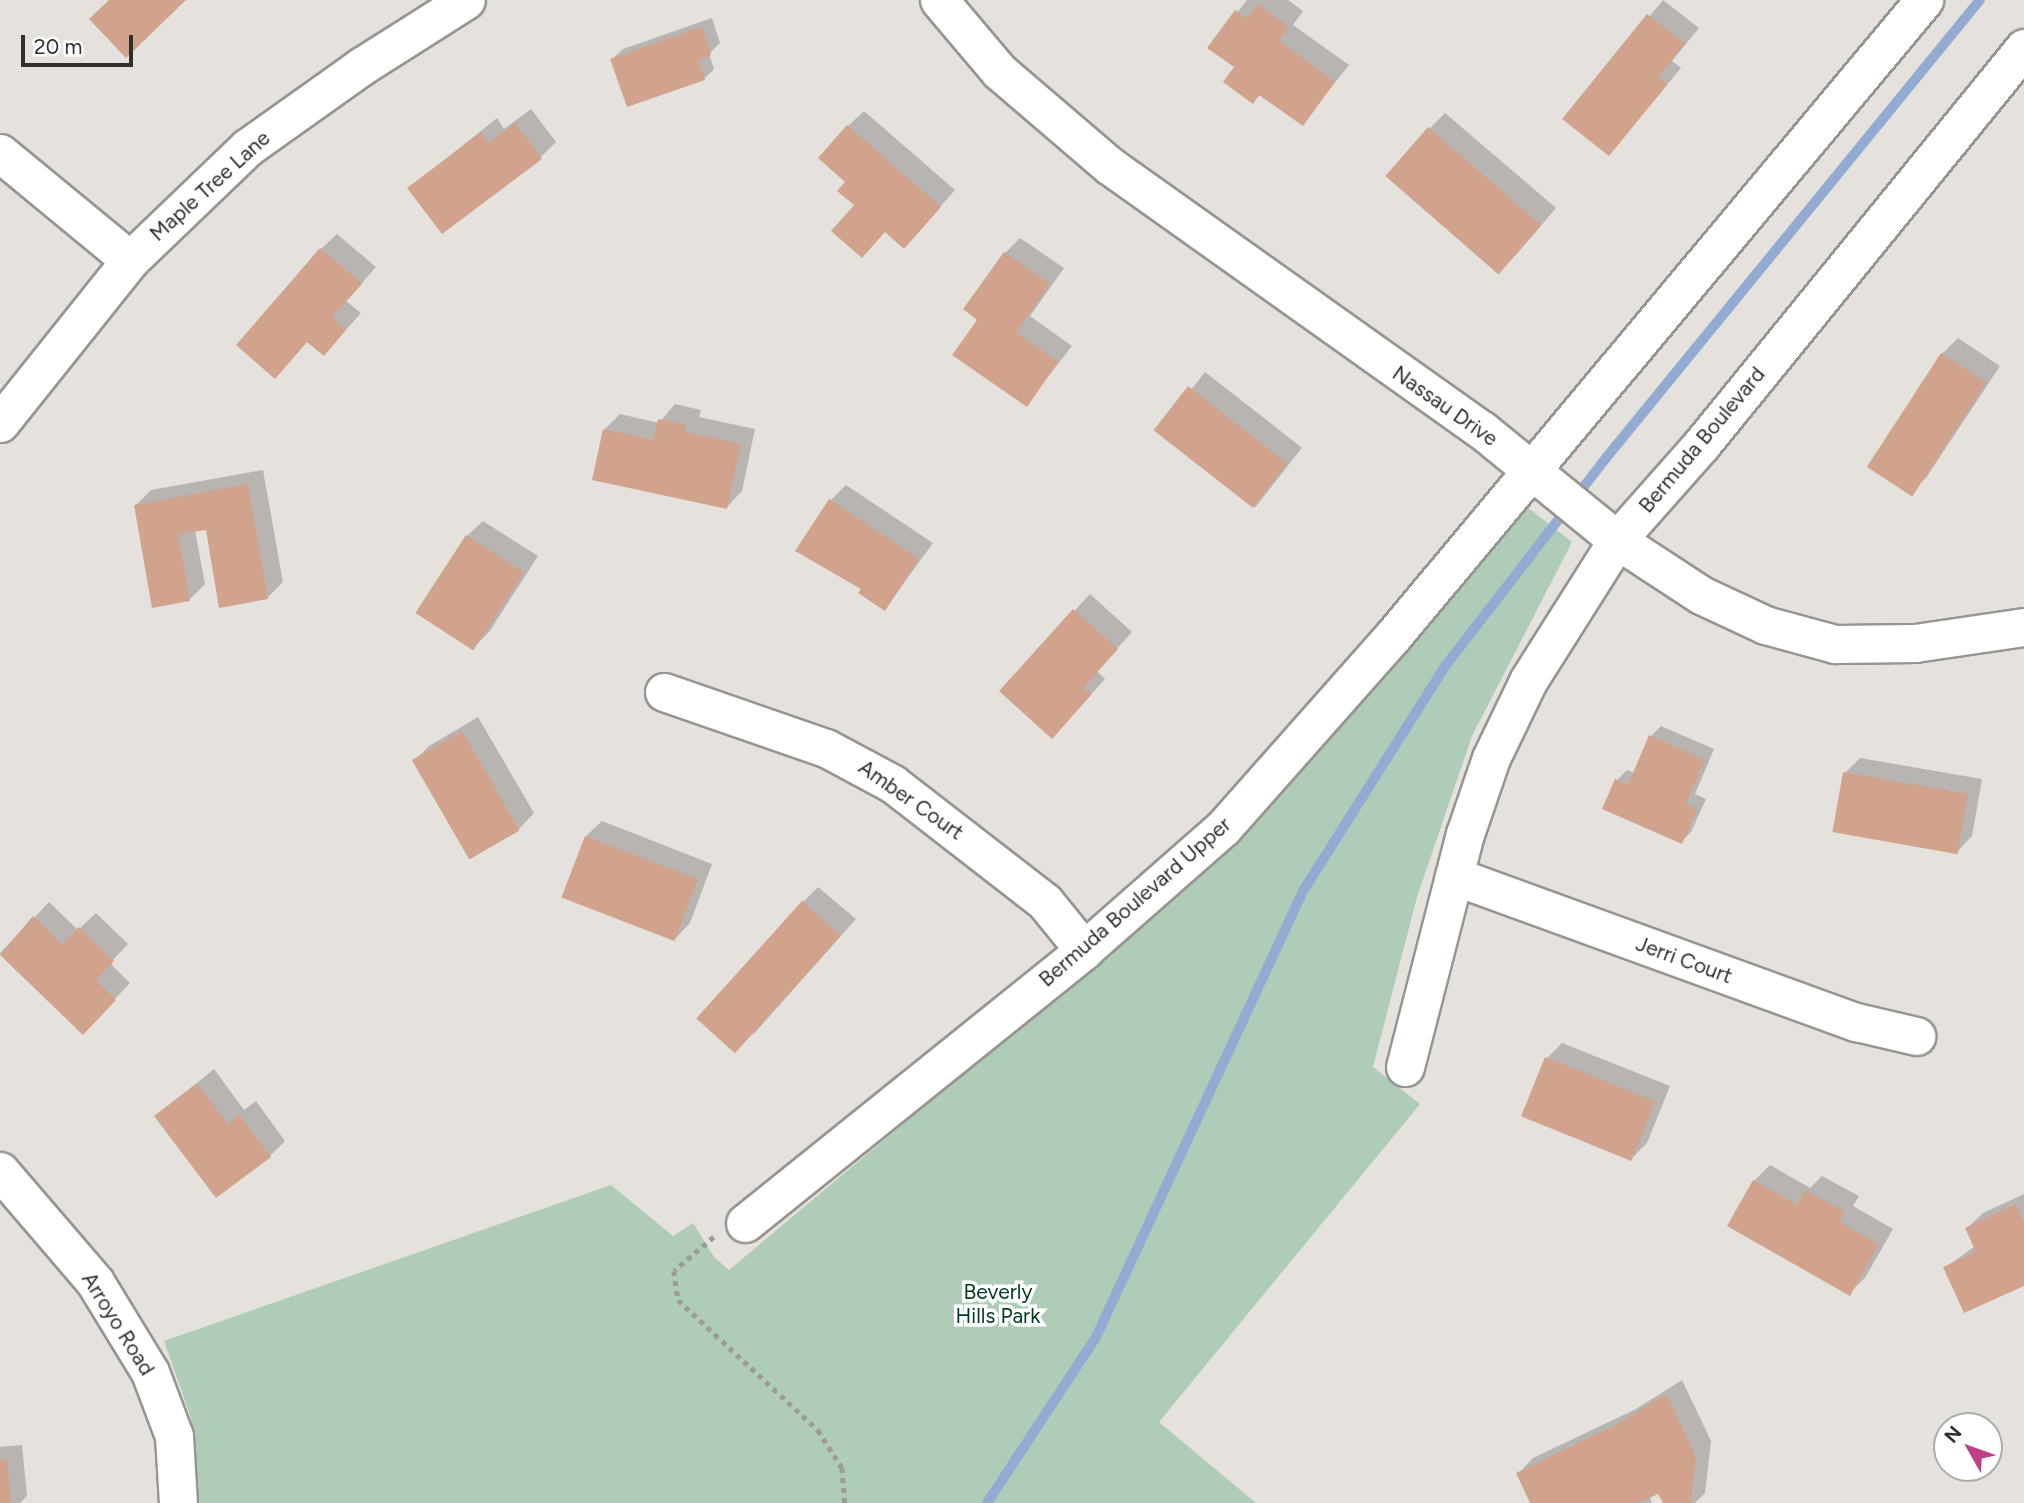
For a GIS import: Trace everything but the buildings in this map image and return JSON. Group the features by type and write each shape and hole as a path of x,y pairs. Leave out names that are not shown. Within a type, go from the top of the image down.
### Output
{"street":[{"name":"Maple Tree Lane","path":"0,423 130,260 247,147 362,66 466,0"},
{"name":"Nassau Drive","path":"939,0 999,71 1059,126 1540,477 1617,540 1701,595 1765,625 1835,644 1915,643 2024,627"},
{"path":"1540,477 1924,0"},
{"name":"Bermuda Boulevard","path":"1405,1067 1454,876 1491,758 1528,681 1617,540 1701,445 2024,48"},
{"path":"0,153 130,260"},
{"name":"Bermuda Boulevard Upper","path":"745,1223 1084,950 1223,828 1540,477"},
{"name":"Amber Court","path":"664,692 826,748 893,783 1045,902 1084,950"},
{"name":"Jerri Court","path":"1454,876 1856,1022 1916,1037"},
{"name":"Arroyo Road","path":"0,1171 95,1282 150,1372 174,1436 178,1503"}],"path":[{"path":"745,1223 704,1242 674,1271 678,1300 818,1430 842,1468 845,1503"}],"green space":[{"name":"Beverly Hills Park","path":"1518,500 1572,542 1472,736 1417,897 1373,1067 1420,1104 1159,1422 1256,1503 198,1503 191,1418 164,1341 611,1185 673,1236 693,1223 714,1257 729,1270 1120,942"}],"waterway":[{"path":"987,1503 1096,1337 1303,891 1446,665 1606,458 1980,0"}]}
